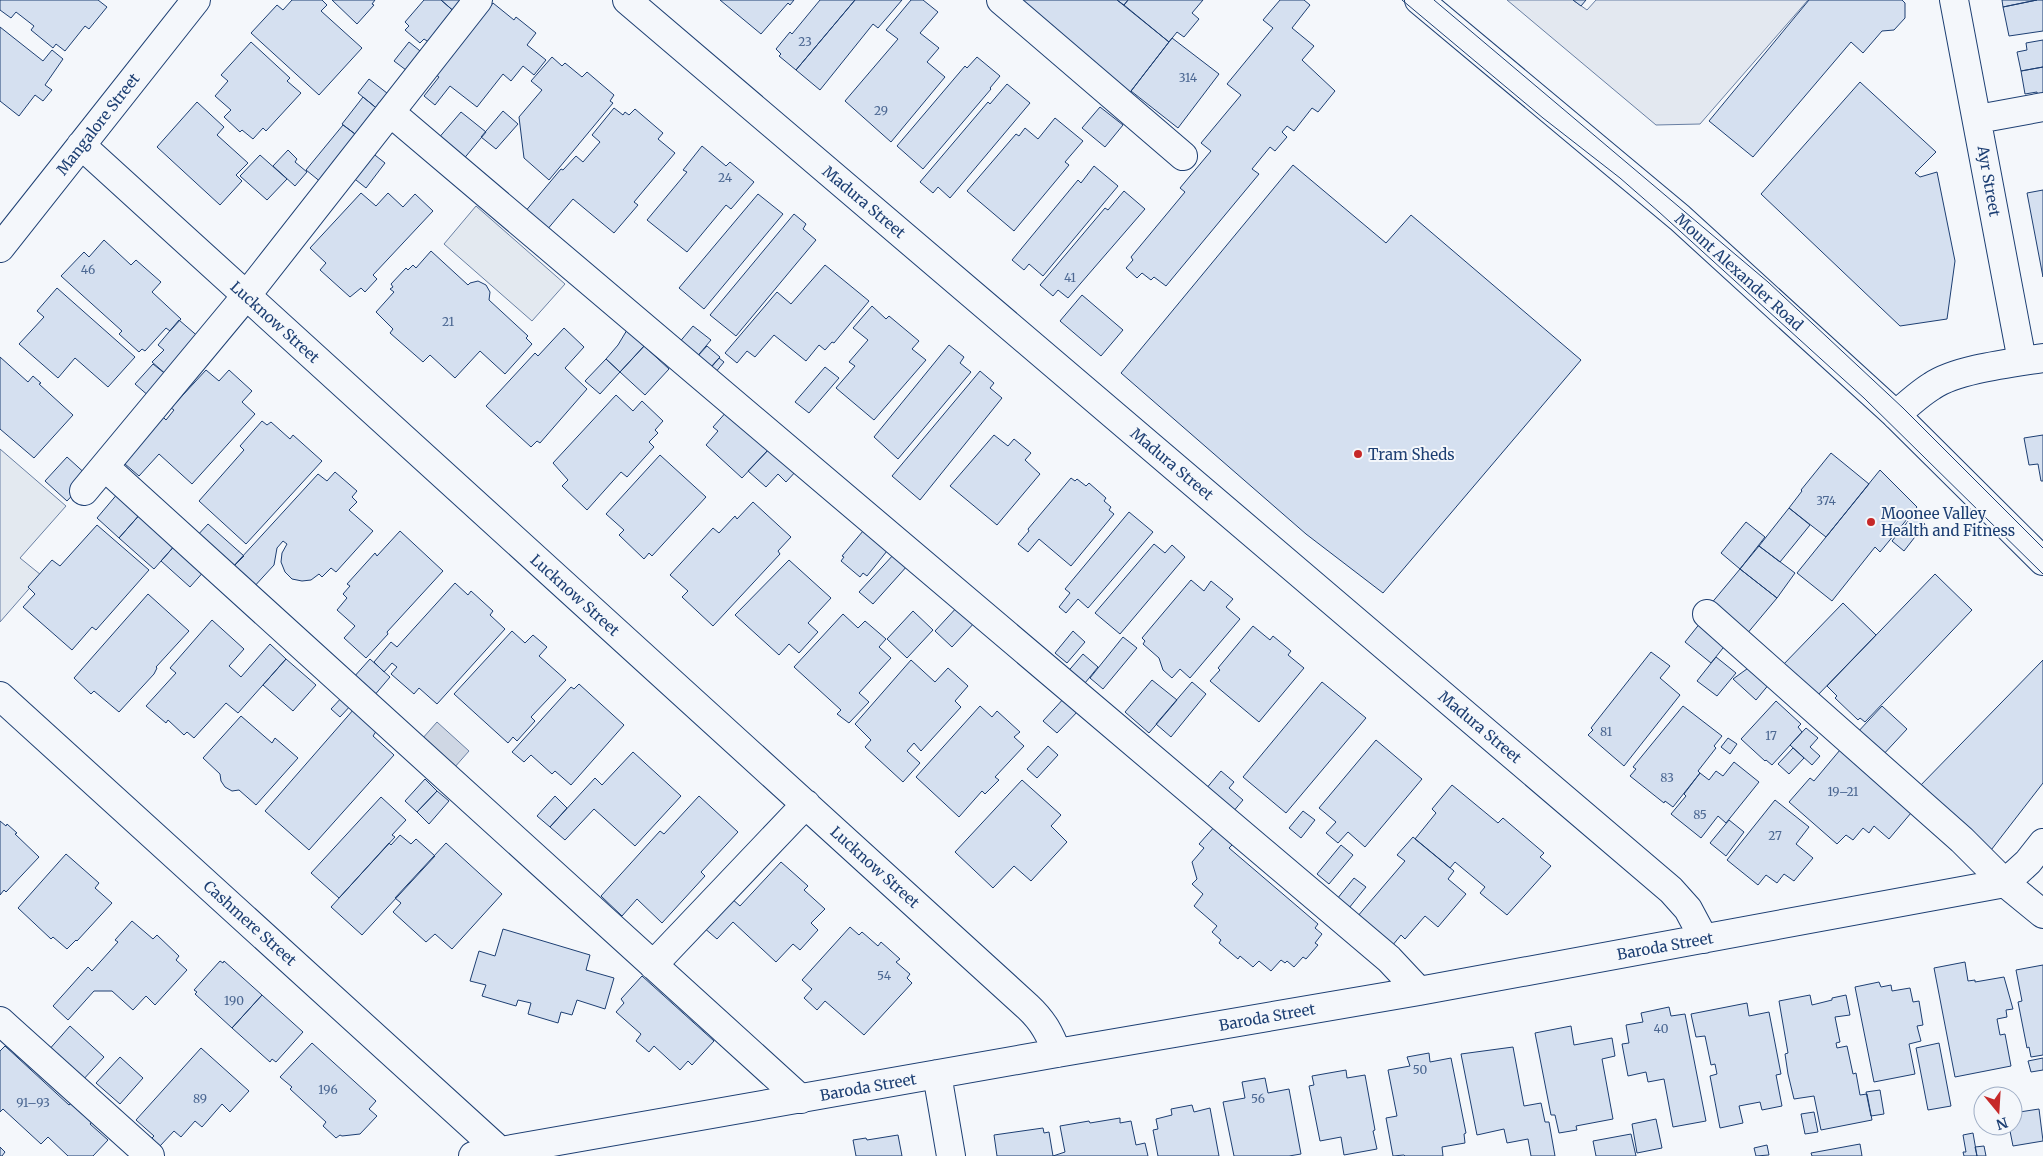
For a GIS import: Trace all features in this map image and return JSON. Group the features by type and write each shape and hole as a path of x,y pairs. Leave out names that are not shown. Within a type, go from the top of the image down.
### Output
{"street":[{"name":"Mangalore Street","path":"0,248 196,0"},
{"path":"84,491 246,296 478,0"},
{"name":"Madura Street","path":"627,0 1671,890 1688,909 1704,940"},
{"path":"1001,0 1183,156"},
{"name":"Mount Alexander Road","path":"1419,0 1680,218 1896,415 2043,561"},
{"name":"Ayr Street","path":"1954,0 1978,119 2033,360"},
{"path":"1978,119 2043,107"},
{"path":"390,112 1389,959 1419,991"},
{"name":"Lucknow Street","path":"81,145 1039,1017 1050,1032 1057,1053"},
{"path":"1896,415 1932,386 1944,379 2033,360"},
{"path":"105,467 801,1099"},
{"path":"1707,614 1962,840 2005,883 2043,914"},
{"name":"Cashmere Street","path":"0,696 500,1151"},
{"path":"653,965 806,804"},
{"path":"2005,883 2028,862 2043,844"},
{"name":"Baroda Street","path":"473,1156 1419,991 1704,940 2005,883"},
{"path":"0,1021 150,1156"},
{"path":"937,1074 951,1156"}],"shaded area":[{"path":"1507,0 1573,0 1587,10 1596,0 1808,0 1700,124 1656,125"},
{"path":"476,206 565,284 532,321 444,244"},
{"path":"0,449 66,506 20,558 41,575 0,622"},
{"path":"437,722 469,751 454,768 422,739"}],"building":[{"path":"0,0 98,0 107,7 89,29 85,26 65,51 56,44 53,48 31,30 34,26 16,12 11,18 0,10"},
{"path":"292,0 322,0 327,5 321,11 362,48 319,95 251,33 277,5 283,10"},
{"path":"332,0 375,0 372,4 374,5 357,24"},
{"path":"424,0 441,0 457,14 430,43 424,39 420,43 405,30 409,26 405,22"},
{"path":"441,0 467,0 457,14"},
{"path":"720,0 794,0 790,5 788,3 761,34"},
{"path":"820,0 855,0 796,70 779,56 781,54 776,49 790,32 792,34"},
{"path":"855,0 902,0 878,28 873,24 820,90 796,70"},
{"path":"911,0 923,0 938,12 920,33 939,48 927,62 945,77 891,142 845,101 898,39 886,30"},
{"path":"1018,0 1117,0 1169,42 1128,95"},
{"path":"1117,0 1128,0 1124,5"},
{"path":"1128,0 1203,0 1192,13 1199,19 1184,37 1177,32 1169,42 1124,5"},
{"path":"1280,0 1304,0 1310,5 1292,28 1314,46 1302,60 1335,91 1318,112 1312,108 1294,131 1287,126 1282,132 1287,137 1275,151 1270,147 1252,169 1259,174 1166,286 1154,277 1151,280 1142,273 1137,278 1126,268 1133,260 1131,257 1185,192 1180,188 1211,151 1201,143 1241,95 1227,84 1273,28 1263,20"},
{"path":"1573,0 1586,0 1581,6"},
{"path":"1809,0 1902,0 1905,3 1905,18 1894,30 1882,31 1863,53 1851,42 1753,157 1709,121"},
{"path":"2002,0 2037,0 2003,7"},
{"path":"2043,0 2043,31 2009,36 2003,7"},
{"path":"493,3 514,20 516,17 536,33 527,45 546,60 534,75 523,66 511,81 503,74 477,107 450,86 435,105 424,96 439,77 436,75"},
{"path":"0,27 43,61 52,50 63,59 45,85 52,90 43,101 35,95 19,116 0,101"},
{"path":"1172,38 1219,74 1178,128 1131,91"},
{"path":"2043,40 2043,67 2021,71 2017,52 2027,50 2026,43"},
{"path":"251,42 290,78 287,81 301,93 266,131 263,128 253,139 242,130 240,132 224,117 231,110 215,96 228,81 221,75"},
{"path":"409,42 425,55 410,73 394,61"},
{"path":"552,57 562,66 565,63 582,77 587,72 614,95 610,101 613,103 549,180 524,158 519,117 542,90 531,81"},
{"path":"977,57 1000,76 923,169 897,146 965,66 967,68"},
{"path":"2043,67 2043,100 2039,101 2037,92 2025,94 2021,71"},
{"path":"369,79 392,97 380,111 358,93"},
{"path":"1860,82 1936,152 1915,173 1920,177 1937,172 1955,261 1947,319 1900,326 1761,194"},
{"path":"1007,84 1030,103 950,198 938,187 933,193 920,182 988,102 990,104"},
{"path":"363,97 380,111 359,137 342,124"},
{"path":"197,102 224,127 217,135 248,163 236,175 242,181 220,205 157,147"},
{"path":"1100,107 1123,125 1105,147 1082,128"},
{"path":"614,108 623,115 625,112 629,115 635,109 663,133 658,139 675,153 634,202 638,205 614,233 573,199 546,231 524,213 561,169 563,170 576,156 583,162 600,142 592,135"},
{"path":"503,111 518,124 496,149 481,137"},
{"path":"461,112 486,132 462,161 437,140"},
{"path":"1055,118 1083,141 1065,162 1069,165 1014,231 967,191 1016,134 1019,136 1025,128 1038,139"},
{"path":"343,125 359,137 322,183 306,170"},
{"path":"702,146 726,166 730,162 754,182 731,209 726,205 687,252 647,220 687,172 683,170"},
{"path":"288,150 297,159 295,162 307,172 295,186 273,166"},
{"path":"371,152 385,163 366,188 351,176"},
{"path":"260,155 287,179 267,200 240,176"},
{"name":"Tram Sheds","path":"1293,165 1386,243 1411,215 1581,360 1383,593 1306,534 1121,373"},
{"path":"1094,166 1118,186 1043,276 1029,264 1024,270 1012,260 1078,180 1081,183"},
{"path":"2043,190 2043,277 2027,193"},
{"path":"1124,191 1145,209 1068,298 1058,290 1053,296 1040,285 1105,208 1108,210"},
{"path":"361,193 376,206 388,193 403,207 415,194 433,211 373,275 377,279 365,292 361,288 350,297 320,270 326,263 310,248"},
{"path":"758,194 783,214 704,309 679,288"},
{"path":"794,214 806,224 803,229 816,240 736,336 710,315"},
{"path":"104,240 131,265 136,260 161,282 152,292 181,319 170,331 166,328 145,351 142,349 139,352 119,334 122,331 61,276 84,252 89,257"},
{"path":"431,251 468,285 478,281 486,285 490,292 489,300 528,336 526,338 532,344 505,374 480,351 455,378 430,355 423,362 390,333 393,329 376,312 394,292 390,289 393,287 391,284 406,268 408,270 413,265 416,268"},
{"path":"825,265 869,301 834,343 832,342 825,350 819,345 806,361 774,335 755,357 747,351 737,363 725,353 777,292 791,304"},
{"path":"57,288 135,357 108,387 75,358 58,378 19,344 44,317 37,311"},
{"path":"1082,295 1123,330 1101,356 1060,321"},
{"path":"872,306 886,319 889,316 919,341 912,349 926,360 874,420 836,388 855,366 849,362 868,340 853,328"},
{"path":"179,320 201,339 168,376 152,362 164,350 158,345"},
{"path":"630,325 648,342 620,372 606,359 618,345"},
{"path":"693,326 711,340 695,359 678,344"},
{"path":"564,328 584,347 565,368 587,389 540,443 537,441 531,447 486,406 535,353 538,356"},
{"path":"949,345 964,357 960,363 971,372 898,459 874,437"},
{"path":"644,346 669,369 645,395 620,372"},
{"path":"707,346 720,357 709,370 695,359"},
{"path":"0,357 28,382 33,376 41,383 39,384 73,415 34,458 0,429"},
{"path":"719,358 724,362 715,373 710,368"},
{"path":"606,359 620,372 600,394 585,381"},
{"path":"153,364 168,376 150,397 135,384"},
{"path":"825,367 839,378 809,413 795,402"},
{"path":"206,370 219,381 229,370 252,391 242,402 255,414 192,484 159,454 139,476 125,464 142,439 162,416 166,420 174,410 171,408"},
{"path":"980,371 994,383 990,388 1002,398 920,500 892,476"},
{"path":"616,395 633,411 642,401 663,421 655,430 658,433 649,442 654,447 627,477 621,472 587,510 562,486 568,480 553,463"},
{"path":"728,410 770,448 742,478 706,445 718,431 713,427"},
{"path":"262,421 267,425 271,422 290,439 293,435 322,461 246,544 199,501 244,450 240,446"},
{"path":"994,435 1008,446 1014,439 1031,453 1025,460 1040,474 997,525 950,486"},
{"path":"2043,435 2043,481 2041,481 2038,464 2029,465 2024,438"},
{"path":"771,447 797,470 786,482 778,474 766,487 748,471"},
{"path":"1831,453 1869,484 1826,537 1789,508"},
{"path":"660,455 706,497 652,556 649,553 644,559 619,535 624,530 606,514"},
{"path":"67,457 89,477 67,501 45,481"},
{"name":"Moonee Valley Health and Fitness","path":"1880,470 1917,507 1880,552 1875,547 1832,601 1797,573"},
{"path":"335,472 357,491 352,497 357,502 349,510 373,531 336,572 331,568 322,577 319,574 311,580 292,579 285,572 281,562 282,553 287,544 283,541 277,548 274,565 252,589 230,570 318,474 327,481"},
{"path":"1071,478 1075,481 1077,479 1086,486 1089,483 1106,498 1104,501 1111,507 1109,510 1114,514 1071,566 1039,539 1028,552 1018,544 1029,531 1028,529"},
{"path":"119,492 142,512 119,538 97,518"},
{"path":"753,502 791,537 778,551 780,554 713,626 682,597 688,591 670,575 713,528 719,533 735,516 737,519"},
{"path":"1789,508 1810,525 1780,562 1759,546"},
{"path":"142,512 177,543 154,569 119,538"},
{"path":"1129,512 1153,532 1088,608 1078,599 1066,613 1059,607 1070,593 1065,589"},
{"path":"1913,515 1925,524 1904,551 1892,541"},
{"path":"1746,522 1765,537 1740,569 1721,553"},
{"path":"208,524 244,556 230,570 195,538"},
{"path":"97,525 149,570 96,630 92,627 72,650 23,607 35,594 28,587 52,560 60,566"},
{"path":"400,531 443,571 387,632 388,634 366,658 344,638 355,626 337,610 347,598 343,594 350,586 347,584 375,553 377,556"},
{"path":"863,531 887,551 867,576 863,573 860,577 841,561 844,557 842,556"},
{"path":"177,543 206,569 190,587 161,561"},
{"path":"1154,544 1165,553 1172,545 1185,557 1120,634 1095,613"},
{"path":"1759,546 1795,573 1777,598 1740,569"},
{"path":"895,553 908,565 873,604 859,592"},
{"path":"789,560 831,598 808,623 818,632 799,653 789,644 779,655 735,615"},
{"path":"1740,569 1777,598 1746,635 1710,605"},
{"path":"1935,574 1972,610 1865,722 1860,718 1858,720 1835,698 1837,696 1827,686"},
{"path":"1191,580 1204,591 1211,581 1233,599 1226,607 1240,619 1190,678 1180,669 1172,678 1163,670 1159,658 1143,644 1145,641 1142,638"},
{"path":"455,583 468,595 471,591 493,611 490,615 505,629 437,704 419,688 414,694 391,674 397,667 392,663 384,672 374,662 391,642 397,647"},
{"path":"148,594 189,631 156,667 154,674 119,712 94,691 91,694 74,678"},
{"path":"1843,603 1876,635 1814,699 1781,667"},
{"path":"959,605 976,621 952,647 935,631"},
{"path":"913,611 933,630 907,658 887,639"},
{"path":"843,614 858,628 865,621 886,639 879,647 891,658 859,693 869,702 849,723 837,714 841,710 794,667"},
{"path":"212,620 244,649 229,666 241,677 270,644 286,659 238,713 226,703 194,738 187,732 184,735 168,720 166,723 146,706 176,673 170,668"},
{"path":"1701,622 1727,643 1711,663 1685,642"},
{"path":"1253,626 1270,640 1273,636 1291,651 1288,655 1304,668 1259,722 1210,681 1220,670 1218,668"},
{"path":"512,631 525,643 533,635 547,647 539,656 566,680 531,717 535,721 517,741 513,737 508,743 454,694"},
{"path":"1073,631 1085,642 1067,663 1055,653"},
{"path":"1123,637 1137,648 1103,689 1090,678"},
{"path":"1651,652 1670,666 1660,678 1680,695 1624,766 1588,735 1593,730 1591,728"},
{"path":"1083,654 1098,667 1081,688 1065,675"},
{"path":"1716,657 1736,673 1717,696 1697,681"},
{"path":"286,659 316,685 293,711 263,685"},
{"path":"370,659 390,677 373,697 353,678"},
{"path":"911,660 935,682 948,668 968,686 955,701 961,707 921,751 914,743 907,751 920,763 903,782 865,747 871,740 855,724"},
{"path":"2043,660 2043,783 1988,854 1916,790"},
{"path":"1751,666 1770,683 1756,700 1733,679"},
{"path":"1152,680 1177,700 1149,733 1125,712"},
{"path":"1192,682 1206,694 1171,737 1156,724"},
{"path":"1322,682 1366,718 1286,813 1243,777"},
{"path":"579,684 624,725 571,785 555,771 552,774 531,755 524,762 512,752 571,687 574,689"},
{"path":"344,695 353,703 340,717 331,709"},
{"path":"1066,696 1080,709 1057,733 1043,721"},
{"path":"1776,701 1801,724 1798,727 1802,732 1772,765 1741,739"},
{"path":"980,706 992,717 997,711 1020,732 1014,737 1024,746 995,777 999,780 985,794 982,791 959,817 916,777"},
{"path":"1683,706 1722,736 1714,746 1716,748 1698,771 1700,773 1673,807 1665,801 1664,803 1630,776 1636,769 1633,767"},
{"path":"1882,706 1907,729 1881,757 1856,734"},
{"path":"354,709 377,730 373,736 394,755 309,850 265,811"},
{"path":"241,716 272,743 275,738 298,758 256,805 239,790 232,791 225,787 221,781 220,774 203,758"},
{"path":"1806,728 1818,738 1810,747 1820,756 1812,765 1790,745"},
{"path":"1728,738 1737,744 1730,754 1721,747"},
{"path":"1376,740 1422,779 1365,847 1348,832 1338,843 1326,833 1336,822 1319,808"},
{"path":"1048,746 1058,755 1037,778 1027,769"},
{"path":"1793,748 1804,758 1789,774 1778,764"},
{"path":"1840,750 1911,813 1889,839 1874,826 1869,833 1863,828 1853,840 1846,835 1837,844 1789,802 1810,778 1814,781"},
{"path":"633,752 681,796 635,846 594,809 565,840 550,827 595,778 602,785"},
{"path":"1734,762 1759,782 1726,823 1718,816 1701,838 1671,814 1686,796 1684,794 1700,773 1709,780 1716,771 1723,776"},
{"path":"1221,771 1234,782 1229,788 1243,800 1232,813 1205,790"},
{"path":"425,779 437,791 417,812 405,801"},
{"path":"1022,780 1061,815 1051,826 1067,842 1031,881 1014,866 993,888 955,852"},
{"path":"1452,785 1498,823 1503,818 1544,853 1540,857 1551,866 1507,915 1480,893 1485,887 1455,862 1450,868 1415,839 1436,813 1432,809"},
{"path":"437,791 449,801 429,824 417,812"},
{"path":"555,796 567,808 550,827 537,816"},
{"path":"699,796 738,832 701,872 705,876 662,923 637,899 622,916 601,896 660,831 664,834"},
{"path":"381,797 406,820 392,835 395,837 339,898 311,873"},
{"path":"1775,800 1809,827 1796,844 1813,858 1794,881 1784,874 1777,883 1766,875 1758,885 1727,860"},
{"path":"1303,811 1315,820 1301,838 1289,828"},
{"path":"1729,820 1744,832 1726,856 1710,843"},
{"path":"0,821 6,826 7,824 17,833 15,834 39,857 6,892 4,890 0,895"},
{"path":"1216,825 1235,842 1229,848 1318,924 1315,928 1322,934 1315,943 1318,945 1306,959 1303,957 1294,967 1287,961 1285,963 1281,960 1271,971 1259,961 1253,967 1240,956 1238,959 1219,943 1221,940 1212,932 1217,926 1194,906 1203,894 1192,884 1197,879 1192,862 1204,848 1199,844"},
{"path":"400,835 411,844 416,839 435,856 362,935 331,907 389,843 391,845"},
{"path":"1413,837 1454,871 1448,879 1466,894 1438,927 1425,916 1405,939 1401,935 1392,946 1357,917 1405,861 1397,855"},
{"path":"446,843 502,894 452,949 435,934 426,942 393,912 401,903 395,898"},
{"path":"1341,845 1353,855 1329,884 1317,874"},
{"path":"66,854 99,883 95,888 112,903 77,941 67,949 53,937 51,939 18,908"},
{"path":"781,862 808,886 804,890 825,909 811,923 818,930 800,950 793,944 776,962 733,922 717,939 703,927 731,898 740,906"},
{"path":"1354,878 1366,887 1349,908 1337,899"},
{"path":"132,921 153,939 157,935 179,956 176,960 187,970 155,1005 146,996 133,1010 112,991 94,991 68,1020 53,1006 88,967 92,971 118,942 115,940"},
{"path":"850,927 859,935 862,932 878,946 881,942 900,959 896,962 910,974 907,978 912,983 864,1035 825,1001 817,1010 804,998 812,989 802,980"},
{"path":"503,929 590,955 586,970 614,978 605,1009 577,1000 572,1015 561,1012 558,1023 528,1014 531,1003 518,1000 516,1006 482,996 486,985 470,981 479,951 495,956"},
{"path":"220,961 223,963 224,961 262,995 232,1028 195,994 197,992 194,990"},
{"path":"1965,962 1968,981 1975,980 1975,982 2004,977 2013,1009 2006,1010 2007,1017 1997,1019 2000,1035 2005,1034 2011,1066 1955,1077 1934,968"},
{"path":"2043,965 2043,1055 2031,1057 2029,1047 2027,1048 2018,1002 2022,1001 2016,970"},
{"path":"642,976 714,1041 692,1065 688,1061 680,1070 654,1046 649,1052 636,1041 641,1034 616,1012 624,1003 621,999"},
{"path":"1879,982 1881,987 1891,985 1892,991 1910,988 1913,1002 1919,1001 1923,1025 1917,1026 1921,1041 1909,1044 1915,1074 1874,1082 1855,987"},
{"path":"262,995 303,1032 276,1062 272,1059 270,1062 232,1028"},
{"path":"1810,995 1812,1005 1846,995 1850,1015 1835,1017 1840,1042 1836,1043 1837,1048 1847,1046 1853,1074 1856,1073 1860,1095 1867,1094 1872,1120 1821,1130 1814,1096 1794,1099 1788,1074 1785,1054 1788,1053 1779,1001"},
{"path":"1747,1003 1749,1016 1769,1012 1781,1074 1776,1075 1782,1106 1762,1110 1760,1102 1739,1106 1743,1123 1720,1128 1710,1076 1717,1074 1715,1064 1711,1065 1705,1036 1696,1037 1691,1014"},
{"path":"1669,1007 1671,1016 1685,1014 1706,1121 1673,1127 1664,1079 1648,1082 1646,1072 1628,1076 1622,1044 1629,1043 1626,1025 1643,1022 1641,1013"},
{"path":"70,1026 104,1057 81,1082 47,1052"},
{"path":"1571,1026 1574,1045 1612,1038 1615,1056 1602,1059 1613,1119 1576,1126 1577,1130 1559,1133 1555,1115 1551,1115 1535,1033"},
{"path":"312,1043 376,1101 369,1109 377,1116 360,1134 340,1135 336,1138 323,1126 326,1122 290,1089 292,1087 280,1077"},
{"path":"1939,1043 1951,1106 1928,1110 1916,1048"},
{"path":"5,1046 69,1105 75,1100 95,1118 90,1124 108,1140 93,1156 68,1156 48,1137 41,1144 3,1109 0,1112 0,1051"},
{"path":"1513,1047 1524,1106 1541,1103 1545,1122 1549,1122 1555,1156 1531,1156 1528,1139 1507,1143 1504,1129 1477,1135 1461,1054"},
{"path":"201,1048 249,1091 230,1112 222,1104 202,1127 195,1121 181,1137 174,1131 160,1146 152,1138 154,1136 136,1120"},
{"path":"1429,1053 1430,1062 1451,1058 1466,1133 1464,1134 1465,1143 1442,1147 1443,1156 1393,1156 1386,1118 1397,1116 1388,1070 1410,1066 1407,1057"},
{"path":"120,1057 143,1078 120,1104 96,1083"},
{"path":"2043,1058 2043,1070 2031,1072 2028,1061"},
{"path":"1346,1070 1347,1078 1365,1075 1377,1149 1344,1155 1341,1137 1320,1141 1309,1086 1314,1085 1312,1076"},
{"path":"1265,1078 1268,1093 1289,1089 1301,1154 1289,1156 1234,1156 1223,1102 1245,1098 1242,1082"},
{"path":"1880,1090 1884,1114 1871,1116 1866,1092"},
{"path":"1192,1105 1194,1112 1210,1108 1219,1156 1158,1156 1153,1130 1158,1129 1156,1119 1172,1115 1171,1109"},
{"path":"2039,1109 2043,1141 2013,1146 2011,1136 2023,1136 2023,1111"},
{"path":"1814,1112 1818,1132 1805,1134 1801,1114"},
{"path":"1120,1118 1120,1123 1131,1121 1136,1145 1145,1143 1148,1156 1053,1156 1065,1152 1060,1126"},
{"path":"1656,1119 1662,1148 1637,1153 1632,1124"},
{"path":"1043,1128 1044,1133 1049,1132 1053,1156 997,1156 994,1135"},
{"path":"1973,1133 1977,1156 1964,1156 1963,1152 1966,1152 1963,1135"},
{"path":"1631,1134 1636,1156 1596,1156 1593,1141"},
{"path":"898,1135 902,1156 856,1156 853,1140 866,1138 867,1140"},
{"path":"1860,1144 1862,1156 1812,1156 1811,1153"},
{"path":"1767,1145 1769,1155 1756,1156 1754,1148"},
{"path":"1984,1146 1986,1156 1977,1156 1975,1147"},
{"path":"0,1147 5,1152 2,1156 0,1156"}],"tram line":[{"path":"1402,0 1659,212 1864,398 2043,574"},
{"path":"1434,0 1768,282 1903,408 2043,548"}],"place":[{"name":"Tram Sheds","path":"1358,454"},
{"name":"Moonee Valley Health and Fitness","path":"1871,522"}]}
